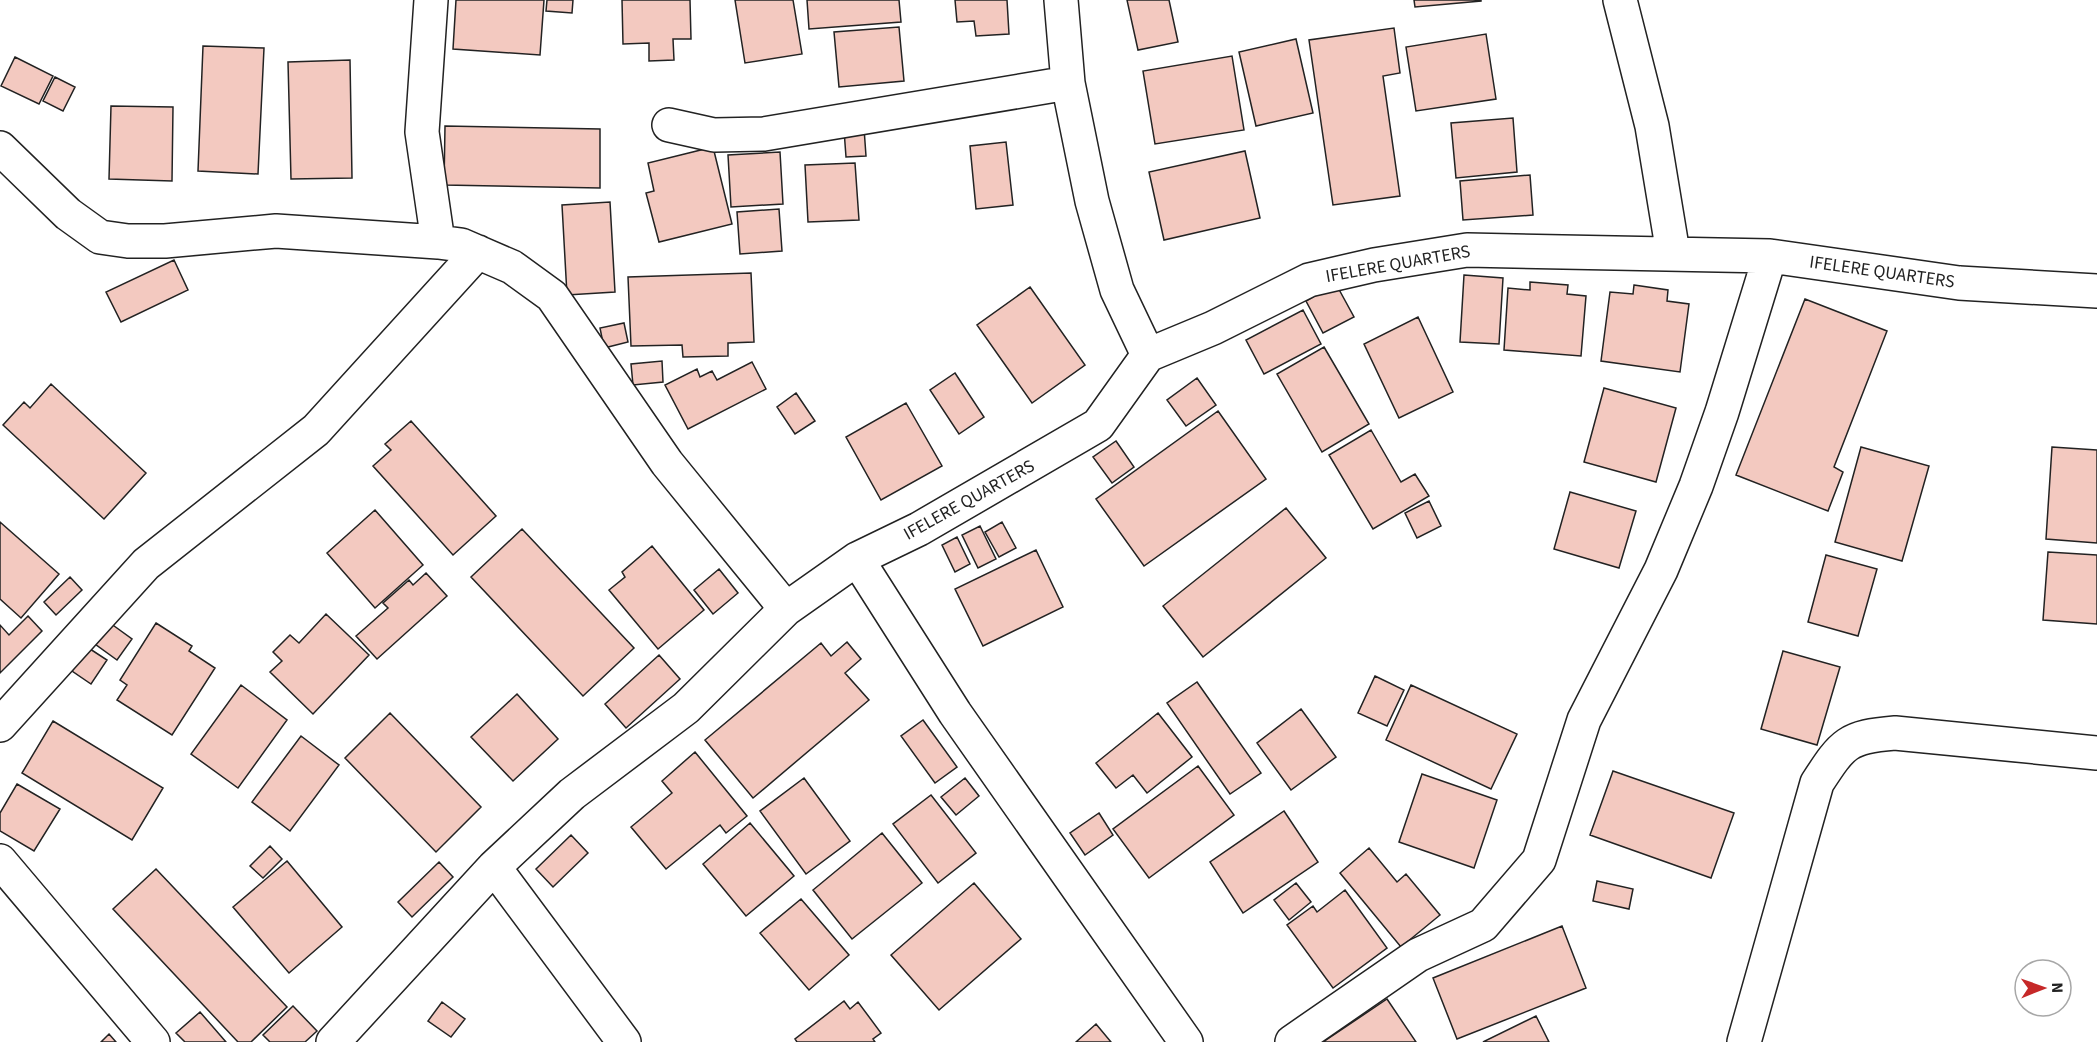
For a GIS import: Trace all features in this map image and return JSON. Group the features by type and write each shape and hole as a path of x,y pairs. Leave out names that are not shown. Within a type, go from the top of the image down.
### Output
{"street":[{"path":"431,0 422,132 438,243"},
{"path":"1062,0 1068,83 1092,201 1117,290 1148,355"},
{"path":"1620,0 1652,126 1673,253"},
{"path":"669,125 714,135 764,134 1068,83"},
{"path":"0,148 68,214 100,237 128,241 165,241 276,231 461,244 512,267 552,296 667,463 786,609"},
{"name":"IFELERE QUARTERS","path":"333,1042 494,867 572,794 686,708 786,609 857,559 919,529 1098,424 1148,355 1213,328 1309,280 1374,265 1467,250 1770,256 1959,283 2097,291"},
{"path":"0,725 146,564 316,430 478,252"},
{"path":"1292,1042 1418,955 1483,925 1539,860 1584,720 1661,570 1695,486 1722,412 1770,256"},
{"path":"857,559 955,713 1186,1042"},
{"path":"1744,1042 1817,783 1840,748 1864,736 1896,733 2097,753"},
{"path":"0,861 153,1042"},
{"path":"494,867 624,1042"}],"building":[{"path":"456,0 544,0 540,55 453,49"},
{"path":"547,0 573,0 572,13 546,11"},
{"path":"622,0 690,0 691,39 673,39 674,60 649,61 649,43 623,44"},
{"path":"735,0 793,0 802,54 745,63"},
{"path":"807,0 899,0 901,22 809,29"},
{"path":"955,0 1007,0 1009,34 976,36 974,21 957,22"},
{"path":"1127,0 1169,0 1178,42 1138,50"},
{"path":"1414,0 1481,0 1481,1 1415,7"},
{"path":"899,27 904,81 839,87 834,32"},
{"path":"1394,28 1400,73 1383,76 1400,196 1333,205 1309,40"},
{"path":"1486,34 1496,99 1416,111 1406,47"},
{"path":"1296,39 1313,113 1256,126 1239,52"},
{"path":"203,46 264,48 258,174 198,171"},
{"path":"1232,56 1244,130 1155,144 1143,71"},
{"path":"15,57 53,76 39,104 1,86"},
{"path":"350,60 352,178 291,179 288,62"},
{"path":"55,77 75,87 63,111 43,101"},
{"path":"111,106 173,107 172,181 109,179"},
{"path":"1513,118 1517,172 1456,178 1451,123"},
{"path":"445,126 600,129 600,188 444,185"},
{"path":"864,128 866,156 846,157 844,130"},
{"path":"1006,142 1013,205 976,209 970,146"},
{"path":"713,147 732,224 659,242 646,193 654,191 648,163"},
{"path":"1245,151 1260,218 1164,240 1149,172"},
{"path":"780,152 783,204 731,207 728,155"},
{"path":"855,163 859,220 808,222 805,165"},
{"path":"1530,175 1533,215 1463,220 1460,181"},
{"path":"610,202 615,292 567,295 562,205"},
{"path":"779,209 782,251 740,254 737,212"},
{"path":"174,260 188,290 121,322 106,292"},
{"path":"751,273 754,342 728,343 728,356 683,357 682,345 631,346 628,277"},
{"path":"1464,275 1503,278 1499,344 1460,342"},
{"path":"1530,282 1568,285 1567,294 1586,296 1581,356 1504,350 1508,288 1530,290"},
{"path":"1336,284 1354,317 1323,333 1306,301"},
{"path":"1634,285 1668,290 1667,301 1689,304 1680,372 1601,361 1610,292 1633,294"},
{"path":"1030,287 1085,365 1032,403 977,325"},
{"path":"1805,299 1887,331 1834,467 1843,472 1828,511 1736,475"},
{"path":"1303,310 1321,344 1264,374 1246,340"},
{"path":"1418,317 1453,392 1399,418 1364,344"},
{"path":"624,323 628,342 604,348 600,328"},
{"path":"1324,347 1369,424 1322,452 1277,374"},
{"path":"662,361 663,382 633,385 631,364"},
{"path":"752,362 766,389 688,429 665,385 697,369 700,377 712,371 717,380"},
{"path":"955,373 984,417 959,434 930,390"},
{"path":"1197,378 1216,405 1186,426 1167,400"},
{"path":"51,384 146,473 104,519 3,425 24,402 30,408"},
{"path":"1604,388 1676,408 1656,482 1584,462"},
{"path":"796,393 815,421 795,434 777,407"},
{"path":"906,403 942,466 881,500 846,437"},
{"path":"1218,411 1266,479 1144,566 1096,499"},
{"path":"411,421 496,516 453,555 373,466 391,450 385,444"},
{"path":"1371,430 1401,482 1415,474 1429,496 1373,529 1329,455"},
{"path":"1116,441 1134,467 1112,483 1093,457"},
{"path":"1861,447 1929,466 1902,561 1835,542"},
{"path":"2052,447 2097,450 2097,543 2046,539"},
{"path":"1570,492 1636,511 1619,568 1554,549"},
{"path":"1429,501 1441,526 1417,538 1405,513"},
{"path":"1286,508 1326,558 1203,657 1163,606"},
{"path":"375,510 423,565 375,608 327,553"},
{"path":"0,522 59,574 21,618 0,599"},
{"path":"1002,522 1016,548 999,557 985,532"},
{"path":"980,526 996,559 978,568 962,535"},
{"path":"522,529 634,648 583,696 471,577"},
{"path":"957,537 970,564 955,572 942,545"},
{"path":"652,546 704,610 658,649 609,590 625,577 622,572"},
{"path":"1036,550 1063,607 983,646 955,589"},
{"path":"2048,552 2097,555 2097,624 2043,620"},
{"path":"1826,555 1877,569 1858,636 1808,622"},
{"path":"719,569 738,593 713,614 694,590"},
{"path":"426,573 447,596 377,659 356,636 388,608 383,603 409,580 413,585"},
{"path":"70,577 82,590 56,615 44,602"},
{"path":"326,614 369,655 313,714 270,672 282,661 273,652 290,635 299,643"},
{"path":"28,616 42,631 0,673 0,625 9,635"},
{"path":"110,623 132,639 117,660 95,644"},
{"path":"156,623 192,646 189,651 215,668 172,735 117,700 127,685 120,680"},
{"path":"847,642 861,659 845,673 869,700 753,798 705,740 821,643 831,656"},
{"path":"87,647 107,660 91,684 72,671"},
{"path":"1783,651 1840,667 1817,745 1761,729"},
{"path":"659,655 680,679 626,728 605,704"},
{"path":"1375,676 1404,690 1387,726 1358,713"},
{"path":"1197,682 1261,773 1230,794 1167,703"},
{"path":"241,685 287,720 238,788 191,754"},
{"path":"1411,685 1517,734 1491,789 1386,740"},
{"path":"517,694 558,739 513,781 471,737"},
{"path":"1301,709 1336,757 1291,790 1257,743"},
{"path":"390,713 481,807 436,852 345,758"},
{"path":"1158,713 1192,757 1147,793 1133,775 1116,788 1096,763"},
{"path":"923,720 957,767 935,783 901,736"},
{"path":"53,721 163,788 132,840 22,773"},
{"path":"301,736 339,765 290,831 252,802"},
{"path":"695,752 747,816 726,833 720,825 666,869 631,827 672,793 662,781"},
{"path":"1198,766 1234,815 1149,878 1113,829"},
{"path":"1613,771 1734,813 1711,878 1590,835"},
{"path":"1422,774 1497,800 1474,868 1399,842"},
{"path":"804,778 850,841 806,874 760,811"},
{"path":"965,778 979,796 956,815 941,797"},
{"path":"17,784 60,809 34,851 0,831 0,813"},
{"path":"931,795 976,853 938,883 893,824"},
{"path":"1284,811 1318,862 1243,913 1210,862"},
{"path":"1099,813 1113,835 1085,855 1070,833"},
{"path":"750,823 794,876 746,916 703,864"},
{"path":"882,833 922,883 852,939 813,890"},
{"path":"571,835 588,853 553,887 536,869"},
{"path":"270,846 282,859 263,878 250,866"},
{"path":"1369,848 1397,882 1406,874 1440,915 1401,947 1340,873"},
{"path":"287,861 342,927 289,973 233,907"},
{"path":"439,862 453,877 412,917 398,902"},
{"path":"156,869 287,1007 251,1042 238,1042 113,909"},
{"path":"1597,881 1633,889 1629,909 1593,901"},
{"path":"974,883 1021,939 939,1010 891,955"},
{"path":"1296,883 1311,902 1289,920 1274,900"},
{"path":"1345,890 1387,948 1333,988 1287,925 1313,906 1317,912"},
{"path":"801,899 849,955 809,990 760,933"},
{"path":"1562,926 1586,988 1457,1039 1433,978"},
{"path":"1387,999 1416,1042 1323,1042"},
{"path":"844,1001 850,1009 858,1002 881,1033 873,1039 875,1042 797,1042 795,1039"},
{"path":"442,1002 465,1019 451,1037 428,1021"},
{"path":"293,1006 317,1031 305,1042 270,1042 263,1035"},
{"path":"200,1012 226,1042 185,1042 176,1033"},
{"path":"1536,1016 1549,1042 1483,1042"},
{"path":"1096,1024 1111,1042 1076,1042"},
{"path":"109,1034 116,1042 101,1042"}]}
